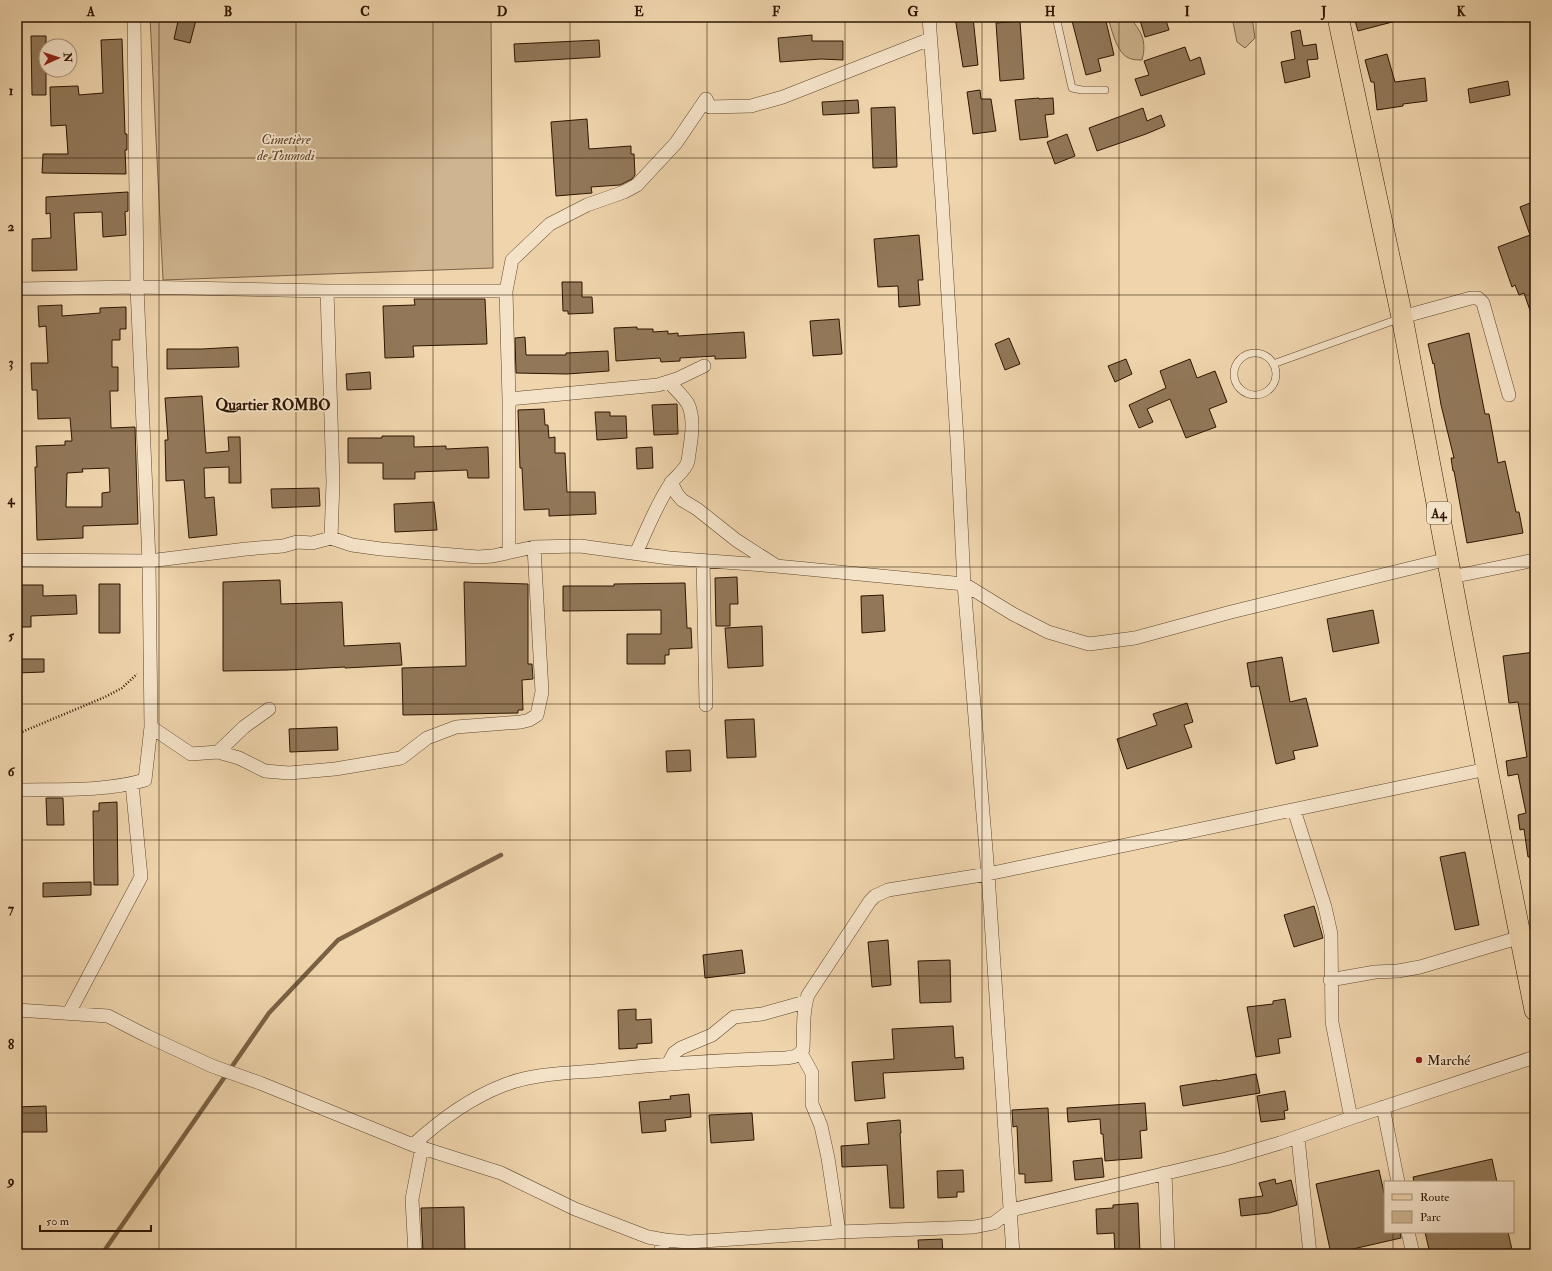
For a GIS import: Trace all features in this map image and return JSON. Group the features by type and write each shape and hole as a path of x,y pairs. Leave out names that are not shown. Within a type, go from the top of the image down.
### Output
{"main road":[{"name":"A4","path":"1338,17 1402,317 1487,769 1535,1010"}],"street":[{"path":"17,790 98,788 132,784 145,780 151,727 149,561 137,287 134,17"},
{"path":"928,17 943,207 964,584 988,874 1013,1254"},
{"path":"509,552 509,399 506,291 512,260 550,224 587,205 624,192 637,185 676,143 706,99 710,108 751,106 783,97 930,39"},
{"path":"17,289 137,287 327,291 506,291"},
{"path":"327,291 333,482 331,538"},
{"path":"1402,317 1471,298 1478,298 1483,303 1509,395"},
{"path":"509,399 658,385 670,382 704,366"},
{"path":"636,553 658,505 671,482 687,465 692,427 690,409 687,402 670,382"},
{"path":"671,482 679,497 697,509 726,533 776,566"},
{"path":"17,560 149,561 282,546 297,542 312,543 331,538 352,544 381,549 478,557 493,556 534,547 580,546 703,561 776,566 964,584 1013,614 1048,632 1089,644 1135,638 1231,612 1450,568 1535,560"},
{"path":"151,727 191,754 218,752 239,758 266,771 277,773 335,770 401,758 427,738 456,727 482,726 530,720 537,715 542,692 534,547"},
{"path":"703,561 706,705"},
{"path":"218,752 244,727 269,709"},
{"path":"415,1254 412,1199 418,1146 443,1119 461,1107 504,1085 520,1080 554,1074 668,1064 798,1056 803,1049 805,1002 808,995 870,901 875,896 888,890 988,874 1487,769"},
{"path":"69,1013 141,876 132,784"},
{"path":"1294,810 1325,907 1329,928 1332,950 1330,980 1332,1022 1351,1118"},
{"path":"1330,980 1375,972 1398,971 1420,967 1520,937"},
{"path":"668,1064 674,1053 681,1048 712,1035 734,1017 762,1014 805,1002"},
{"path":"17,1010 108,1016 212,1066 260,1082 418,1146 501,1173 575,1209 648,1237 688,1242 839,1232 974,1227 994,1224 1011,1210 1226,1159 1298,1138 1383,1107 1535,1057"},
{"path":"801,1053 812,1073 812,1104 821,1126 828,1158 839,1232"},
{"path":"1383,1107 1398,1181"},
{"path":"1298,1138 1310,1254"},
{"path":"1165,1173 1168,1254"},
{"path":"1408,1233 1413,1254"},
{"path":"658,1254 665,1240"}],"lane":[{"path":"1056,17 1072,88 1082,90 1105,90"},
{"path":"1273,364 1402,317"},
{"path":"1248,354 1262,354 1269,358 1273,364 1276,371 1276,378 1273,385 1262,394 1248,394 1237,385 1234,378 1234,371 1237,364 1248,354"}],"path":[{"path":"17,734 105,697 122,688 136,675 150,656"}],"green space":[{"name":"Cimetière de Toumodi","path":"150,17 491,17 493,268 163,280"},
{"path":"1108,17 1135,17 1134,23 1142,36 1144,45 1142,60 1131,59 1125,56 1121,51 1115,40"},
{"path":"1232,17 1252,17 1255,38 1245,48 1237,42"}],"building":[{"path":"179,17 196,20 190,43 174,39"},
{"path":"955,17 973,17 978,65 963,67"},
{"path":"1071,17 1105,17 1114,55 1098,59 1101,71 1086,75"},
{"path":"1139,17 1165,17 1169,30 1145,37"},
{"path":"1354,17 1395,17 1396,21 1358,31"},
{"path":"1020,21 1024,79 1000,81 996,23"},
{"path":"1300,30 1303,46 1316,44 1318,59 1307,60 1310,77 1285,83 1281,62 1295,59 1291,32"},
{"path":"812,35 812,41 843,41 843,60 821,59 780,62 778,38"},
{"path":"31,36 46,36 46,38 38,38 38,78 46,78 46,95 32,95"},
{"path":"122,39 125,134 127,134 127,150 125,150 126,174 42,173 43,154 68,154 66,125 51,126 50,87 78,86 79,95 103,93 101,40"},
{"path":"599,40 600,57 515,62 514,44"},
{"path":"1185,47 1190,61 1200,57 1205,74 1141,96 1135,79 1149,75 1144,61"},
{"path":"1387,54 1395,82 1425,78 1427,101 1403,104 1403,106 1377,110 1374,82 1371,82 1365,60"},
{"path":"1508,81 1510,95 1470,103 1468,89"},
{"path":"980,90 981,99 991,99 996,131 973,134 967,92"},
{"path":"1053,98 1054,114 1045,115 1048,137 1020,140 1015,100"},
{"path":"858,100 859,113 823,115 822,102"},
{"path":"895,107 897,167 873,168 871,108"},
{"path":"1143,108 1147,121 1161,115 1165,126 1097,151 1089,128"},
{"path":"587,119 589,149 631,146 631,154 634,154 635,175 632,179 620,185 591,187 592,193 556,196 551,122"},
{"path":"1067,134 1075,156 1055,164 1047,142"},
{"path":"128,192 128,211 125,212 126,235 103,237 102,212 74,213 77,270 32,271 32,239 51,238 50,213 46,214 46,197"},
{"path":"1535,201 1535,245 1533,245 1535,249 1535,319 1533,319 1524,293 1519,295 1515,285 1512,287 1498,247 1530,235 1520,207"},
{"path":"919,235 923,280 918,280 920,305 899,307 898,286 878,287 874,239"},
{"path":"562,282 582,282 582,297 592,297 593,313 568,314 568,311 563,311"},
{"path":"414,299 485,299 487,344 413,346 414,357 385,358 383,306 415,305"},
{"path":"62,305 62,316 100,313 100,308 126,307 126,329 120,329 120,340 112,340 112,367 118,367 118,391 110,391 111,428 135,427 138,524 83,526 83,538 37,540 35,467 37,467 36,446 65,445 65,441 72,441 70,418 38,419 37,390 32,390 31,363 48,363 46,326 39,327 38,306","holes":["109,468 110,492 102,493 102,507 66,507 67,473 83,472 82,469"]},
{"path":"839,319 842,354 813,356 810,321"},
{"path":"637,327 637,329 653,329 653,332 668,331 668,334 678,333 678,336 744,332 746,358 715,359 715,356 680,358 680,361 661,362 660,358 616,361 614,328"},
{"path":"1469,333 1485,414 1489,414 1498,463 1505,461 1516,512 1519,512 1523,533 1467,543 1451,458 1454,458 1441,405 1434,363 1433,364 1428,344"},
{"path":"525,337 526,355 566,355 566,353 608,351 609,371 567,374 516,373 515,338"},
{"path":"1009,338 1020,364 1005,370 995,344"},
{"path":"238,347 239,367 167,369 167,349"},
{"path":"1126,359 1132,374 1115,382 1108,366"},
{"path":"1190,359 1197,378 1215,371 1227,402 1209,409 1216,427 1186,438 1170,399 1147,409 1153,422 1139,428 1129,405 1166,388 1160,371"},
{"path":"370,372 371,389 347,390 346,374"},
{"path":"202,396 206,453 229,451 228,437 240,437 241,483 229,483 229,467 204,468 205,498 214,497 217,535 189,538 184,480 166,481 165,440 168,440 165,398"},
{"path":"677,404 678,434 654,435 652,405"},
{"path":"544,409 545,425 548,425 549,438 555,437 555,453 565,453 567,492 595,492 596,514 549,516 549,509 524,510 522,468 520,468 518,410"},
{"path":"595,412 610,412 610,416 626,416 627,438 597,440"},
{"path":"382,436 414,436 414,447 446,446 446,449 488,447 489,478 468,478 467,470 415,472 415,479 383,479 383,463 348,463 348,438 382,438"},
{"path":"652,447 653,468 637,469 636,448"},
{"path":"319,488 320,506 272,508 271,489"},
{"path":"434,502 437,530 395,532 394,504"},
{"path":"737,577 738,604 730,604 730,626 716,626 715,578"},
{"path":"280,580 281,604 342,602 344,646 400,643 402,665 223,671 223,582"},
{"path":"464,582 528,584 528,664 532,664 533,679 522,680 523,710 518,710 518,713 403,715 402,668 466,666"},
{"path":"685,583 687,628 691,628 692,648 669,649 669,655 665,655 665,664 627,664 627,634 661,634 661,610 563,611 563,586 614,586 614,584"},
{"path":"99,584 120,584 120,633 99,633"},
{"path":"17,585 43,585 43,596 76,595 77,614 31,616 31,627 17,627"},
{"path":"883,595 885,631 862,633 861,596"},
{"path":"1373,610 1379,643 1333,652 1327,619"},
{"path":"762,626 763,666 728,668 725,628"},
{"path":"1535,652 1535,766 1531,766 1535,784 1535,857 1528,857 1524,829 1520,830 1518,815 1526,813 1518,774 1508,776 1506,761 1527,757 1518,702 1509,703 1503,656"},
{"path":"1282,657 1290,702 1306,698 1318,746 1293,751 1295,759 1276,764 1259,686 1251,687 1247,663"},
{"path":"17,659 44,659 44,672 17,673"},
{"path":"1187,703 1193,722 1184,725 1192,747 1127,769 1117,739 1157,725 1153,714"},
{"path":"754,719 756,757 727,758 725,720"},
{"path":"337,727 338,750 290,752 289,729"},
{"path":"690,750 691,771 667,772 666,751"},
{"path":"46,798 63,798 64,825 47,825"},
{"path":"117,802 118,885 94,885 93,811 99,811 99,803"},
{"path":"1465,852 1479,925 1455,930 1440,857"},
{"path":"91,882 91,895 43,897 43,883"},
{"path":"1314,906 1323,938 1294,947 1284,915"},
{"path":"888,940 891,985 872,987 868,942"},
{"path":"742,950 745,973 705,978 703,955"},
{"path":"950,960 951,1002 920,1003 918,961"},
{"path":"1285,999 1291,1037 1278,1039 1280,1053 1256,1057 1247,1007 1273,1004 1273,1001"},
{"path":"636,1009 636,1020 651,1019 652,1043 637,1044 637,1048 619,1049 618,1010"},
{"path":"953,1026 955,1058 963,1057 964,1069 883,1073 885,1098 855,1101 852,1062 894,1059 892,1029"},
{"path":"1256,1074 1260,1093 1183,1106 1180,1086"},
{"path":"1285,1091 1288,1110 1284,1111 1285,1119 1261,1122 1257,1096"},
{"path":"689,1094 691,1117 665,1120 666,1131 642,1133 639,1102 671,1099 670,1096"},
{"path":"1145,1103 1147,1130 1140,1131 1142,1158 1105,1161 1103,1134 1101,1134 1100,1119 1068,1122 1067,1108"},
{"path":"46,1106 47,1132 17,1132 17,1107"},
{"path":"1048,1108 1052,1181 1025,1183 1025,1174 1019,1174 1017,1126 1013,1127 1012,1110"},
{"path":"752,1113 754,1140 711,1143 709,1115"},
{"path":"900,1120 904,1208 890,1208 887,1165 842,1167 841,1146 869,1144 867,1123"},
{"path":"1102,1158 1104,1177 1075,1180 1073,1161"},
{"path":"1492,1159 1497,1181 1414,1181 1413,1177"},
{"path":"963,1170 964,1192 957,1192 957,1197 938,1198 937,1171"},
{"path":"1379,1170 1384,1192 1384,1233 1400,1233 1401,1238 1331,1254 1316,1184"},
{"path":"1275,1179 1276,1184 1291,1180 1297,1205 1269,1213 1241,1216 1239,1199 1263,1196 1259,1183"},
{"path":"1138,1203 1140,1254 1115,1254 1114,1233 1097,1234 1096,1209 1113,1208 1113,1205"},
{"path":"464,1207 465,1251 423,1252 421,1208"},
{"path":"1425,1233 1508,1233 1513,1254 1430,1254"},
{"path":"942,1239 943,1254 919,1254 918,1240"}],"waterway":[{"path":"102,1254 269,1013 338,940 501,855"}],"place":[{"name":"Marché","path":"1419,1060"}],"district":[{"name":"Quartier ROMBO","path":"273,405"}]}
